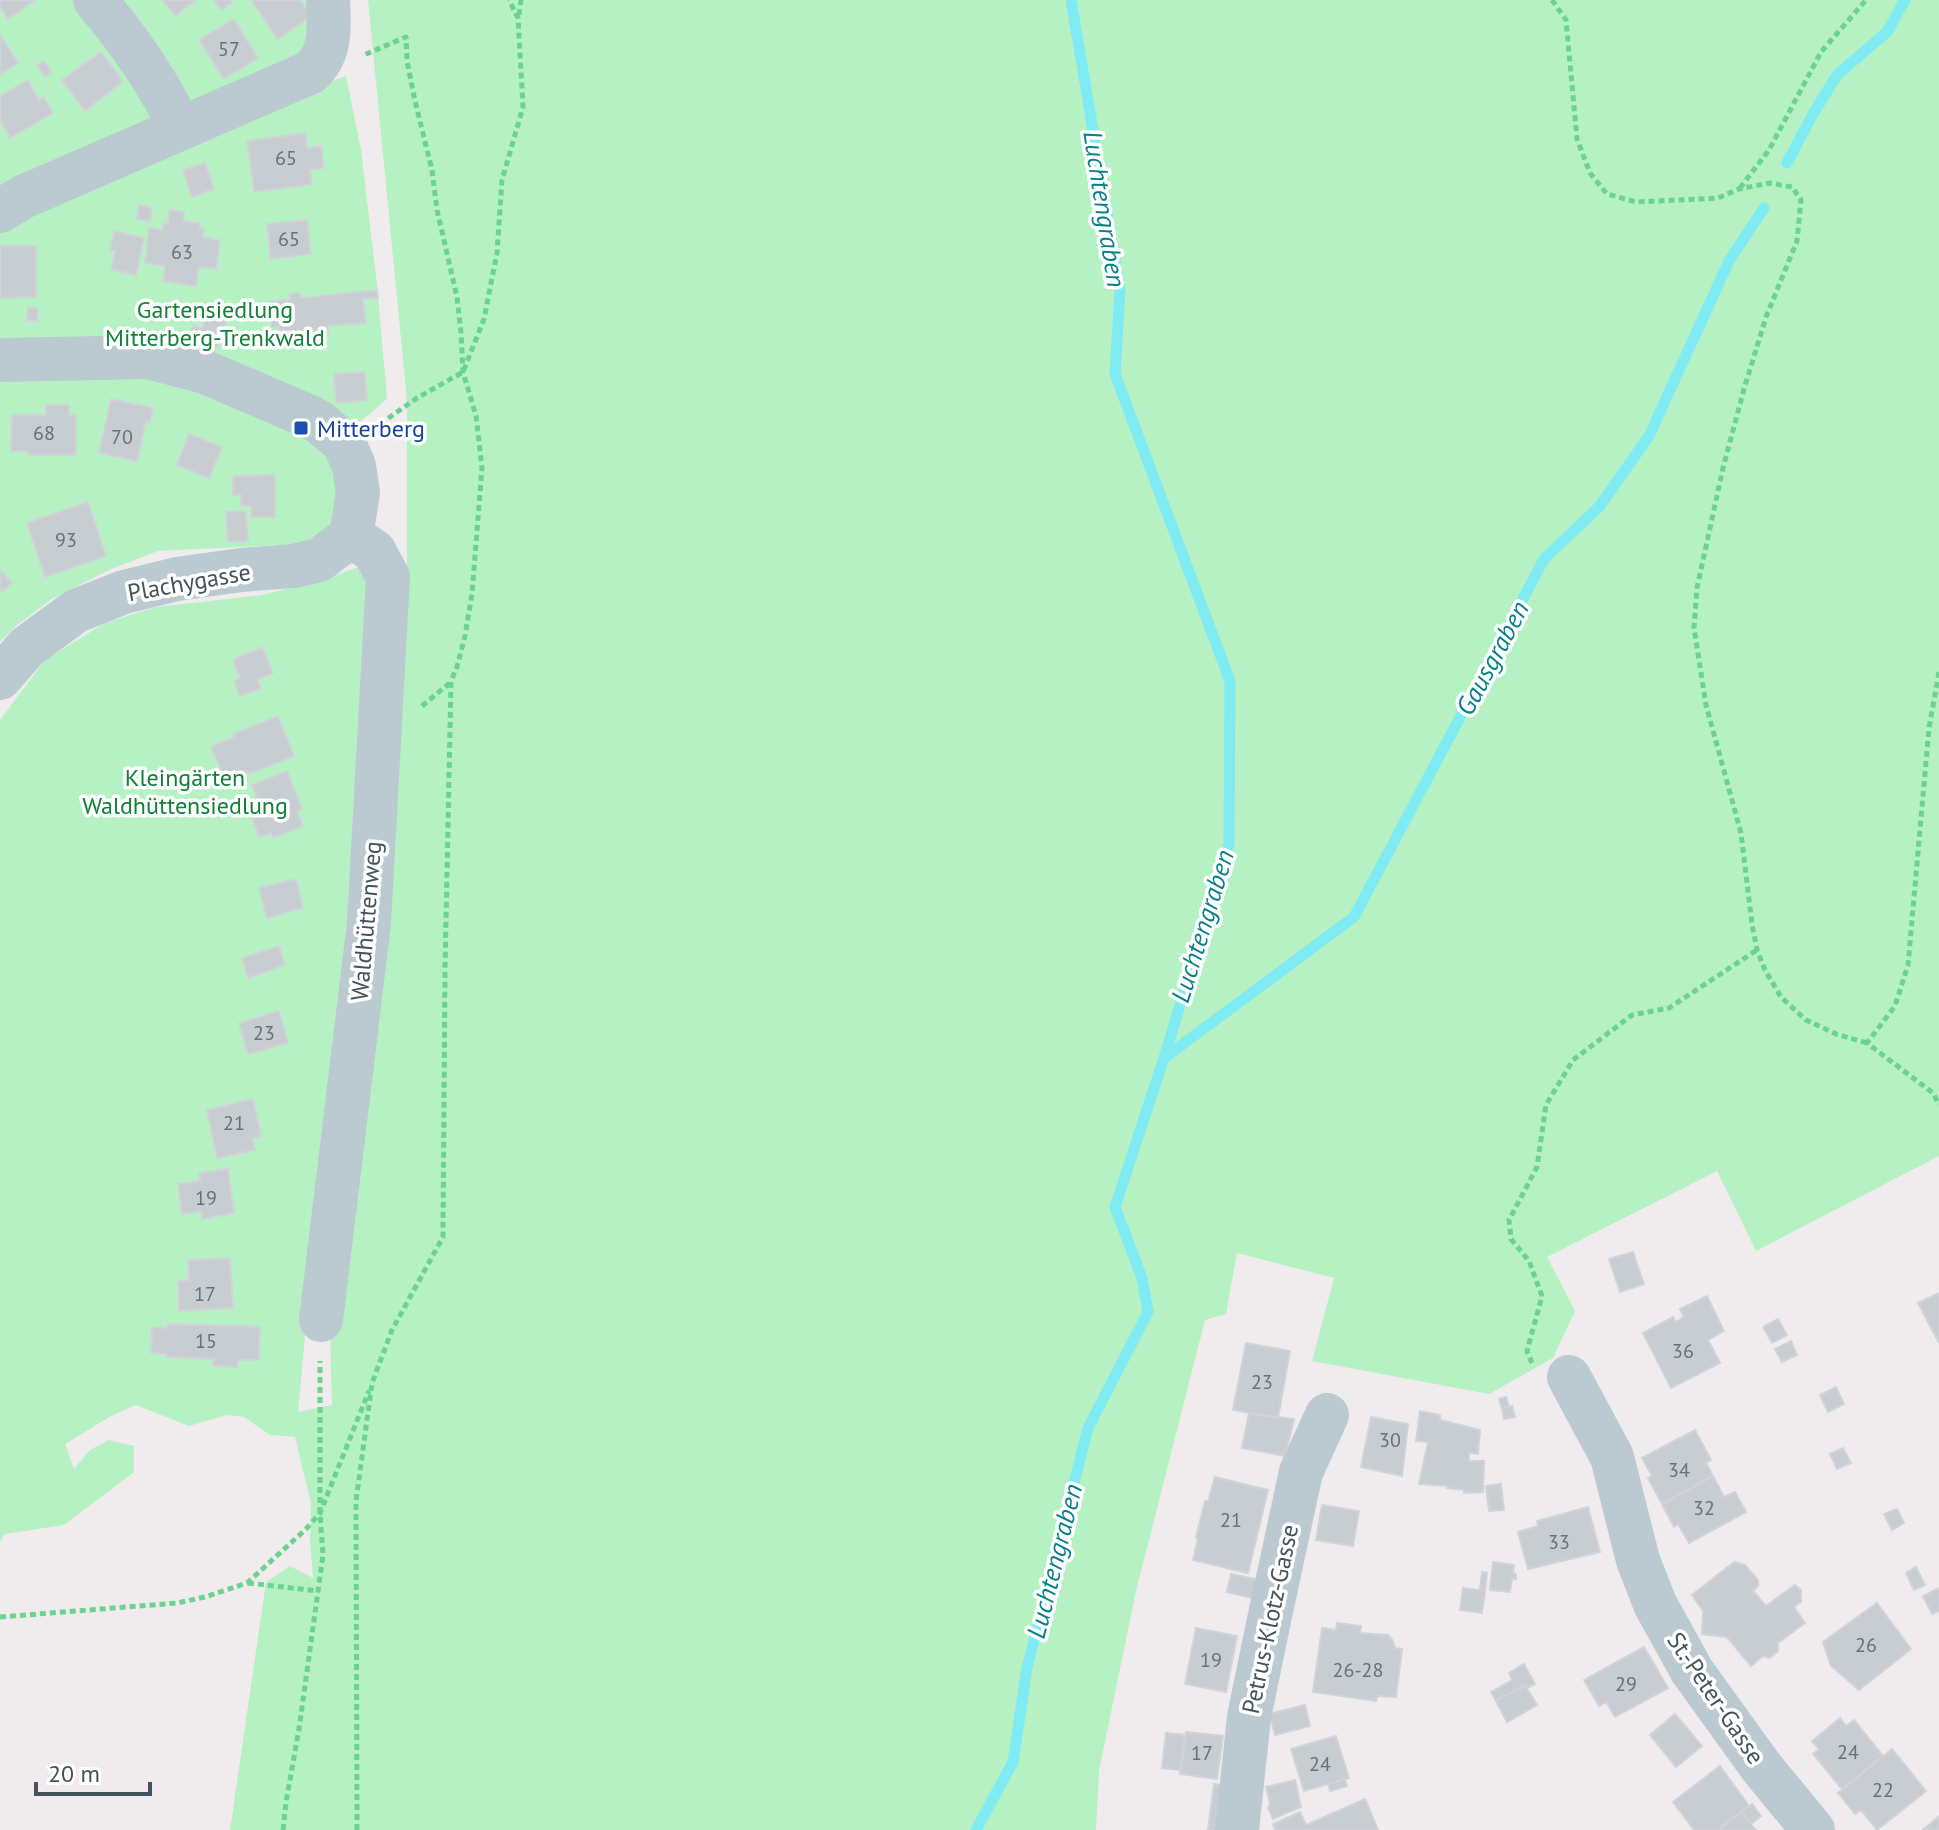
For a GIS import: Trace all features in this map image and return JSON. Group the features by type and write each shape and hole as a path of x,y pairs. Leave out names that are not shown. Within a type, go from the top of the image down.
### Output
{"street":[{"path":"95,0 128,40 164,95 180,128"},
{"path":"0,211 23,197 311,72 318,65 328,43 328,0"},
{"path":"0,360 148,357 205,372 310,417 344,443 354,466 358,493 351,536"},
{"name":"Plachygasse","path":"0,678 27,647 76,611 124,592 177,579 294,566 319,560 351,536"},
{"name":"Waldhüttenweg","path":"321,1320 369,923 388,577 374,551 351,536"},
{"name":"St.-Peter-Gasse","path":"1569,1377 1612,1457 1638,1560 1655,1604 1692,1671 1762,1768 1813,1830"},
{"name":"Petrus-Klotz-Gasse","path":"1243,1822 1249,1717 1301,1472 1327,1415"}],"path":[{"path":"509,0 518,18"},
{"path":"344,443 370,431 417,398 463,372 484,319 497,253 502,180 523,107 518,18 521,0"},
{"path":"1552,0 1566,20 1577,139 1590,173 1607,194 1636,202 1718,198 1739,189 1770,183 1792,187 1801,200 1797,241 1766,317 1723,468 1697,588 1694,628 1706,705 1741,833 1757,950 1772,985 1806,1020 1836,1034 1867,1043 1936,1092 1939,1105"},
{"path":"1739,189 1769,150 1821,52 1866,0"},
{"path":"0,1617 177,1603 247,1583 292,1544 320,1513 392,1330 443,1237 451,681 465,636 472,594 482,468 476,416 463,372 457,297 407,61 406,37 362,56"},
{"path":"1867,1043 1895,1006 1908,965 1929,728 1939,672"},
{"path":"1569,1377 1532,1363 1527,1351 1542,1296 1529,1261 1511,1239 1509,1220 1537,1167 1546,1105 1573,1060 1632,1015 1669,1008 1757,950"},
{"path":"283,1830 323,1555 320,1513 321,1320"},
{"path":"357,1830 356,1501 372,1383"},
{"path":"247,1583 318,1591"}],"green space":[{"name":"Gartensiedlung Mitterberg-Trenkwald","path":"0,0 318,0 287,97 346,76 361,150 387,398 326,446 343,477 337,528 303,544 158,551 111,569 52,599 0,642"},
{"name":"Kleingärten Waldhüttensiedlung","path":"368,0 1939,0 1939,1156 1756,1251 1717,1171 1547,1257 1575,1311 1553,1358 1489,1394 1312,1361 1334,1278 1237,1253 1226,1314 1205,1320 1136,1591 1099,1771 1096,1830 230,1830 266,1582 290,1566 313,1578 311,1503 295,1437 270,1435 244,1417 227,1415 189,1426 136,1405 65,1444 74,1469 90,1450 109,1440 134,1446 134,1472 64,1525 5,1534 0,1541 0,720 45,660 105,623 156,607 262,595 368,564 373,693 326,1112 298,1412 332,1405 330,1334 407,575 407,401"}],"building":[{"path":"0,0 35,0 8,19 0,7"},
{"path":"162,0 195,0 176,16"},
{"path":"214,0 230,0 232,3 221,10"},
{"path":"251,0 300,0 311,16 278,39"},
{"path":"234,19 258,58 224,79 199,40"},
{"path":"0,35 18,63 0,74"},
{"path":"101,52 123,81 85,111 62,80"},
{"path":"44,61 51,72 45,77 37,66"},
{"path":"28,80 39,100 44,97 53,113 10,138 0,120 0,96"},
{"path":"305,133 307,148 321,146 324,168 310,170 312,184 254,192 247,141"},
{"path":"205,163 214,189 192,197 183,170"},
{"path":"139,205 152,207 150,221 137,219"},
{"path":"169,210 184,212 183,221 200,223 199,229 204,229 202,237 220,240 216,269 199,267 196,286 163,281 165,266 145,263 149,228 162,230 163,224 168,224"},
{"path":"307,220 311,254 271,259 267,224"},
{"path":"114,231 144,238 136,275 111,269 115,251 110,250"},
{"path":"0,246 36,246 36,297 0,298"},
{"path":"377,290 378,298 363,299 366,323 327,326 328,335 280,340 279,326 271,327 268,302 290,300 290,294 300,293 301,298"},
{"path":"28,307 38,308 37,321 27,320"},
{"path":"216,309 228,313 218,348 186,341 194,325 202,328 209,314 212,315"},
{"path":"365,372 367,400 336,403 334,374"},
{"path":"111,399 153,408 150,422 146,421 137,461 99,453"},
{"path":"46,405 69,405 69,415 76,415 76,455 28,455 28,451 11,451 12,415 46,415"},
{"path":"189,434 222,447 209,478 177,465"},
{"path":"275,475 275,517 251,517 251,506 241,506 241,495 233,495 233,476"},
{"path":"88,502 106,556 45,577 27,523"},
{"path":"246,511 248,541 228,542 226,512"},
{"path":"0,570 12,583 0,593"},
{"path":"262,647 273,673 257,680 261,688 240,696 234,681 240,678 233,660"},
{"path":"278,716 294,756 225,781 211,747 234,737 233,734"},
{"path":"287,771 302,809 297,811 303,826 273,838 271,833 259,837 252,818 263,814 252,785"},
{"path":"296,879 303,908 267,918 259,888"},
{"path":"279,946 285,965 248,978 242,958"},
{"path":"279,1011 288,1043 248,1054 239,1023"},
{"path":"253,1099 261,1136 253,1138 255,1150 217,1158 207,1110"},
{"path":"228,1169 234,1213 202,1219 201,1211 182,1214 178,1184 200,1181 199,1173"},
{"path":"1633,1252 1644,1284 1620,1292 1609,1259"},
{"path":"230,1258 233,1308 179,1311 178,1281 189,1280 188,1260"},
{"path":"1939,1293 1939,1343 1918,1303"},
{"path":"1707,1296 1724,1331 1708,1340 1720,1363 1671,1388 1643,1333 1673,1317 1676,1322 1684,1317 1680,1309"},
{"path":"1778,1319 1787,1335 1772,1343 1763,1327"},
{"path":"168,1324 260,1327 259,1360 238,1360 237,1367 213,1366 214,1359 166,1357 166,1354 151,1353 152,1327 168,1328"},
{"path":"1791,1341 1797,1355 1782,1362 1775,1349"},
{"path":"1246,1343 1290,1351 1278,1418 1233,1410"},
{"path":"1836,1387 1844,1404 1828,1412 1820,1395"},
{"path":"1506,1397 1509,1407 1502,1409 1499,1399"},
{"path":"1512,1406 1515,1417 1504,1419 1502,1409"},
{"path":"1420,1411 1440,1415 1440,1420 1480,1430 1478,1454 1469,1453 1469,1461 1484,1461 1483,1492 1464,1493 1464,1490 1448,1486 1419,1484 1428,1442 1416,1441"},
{"path":"1249,1413 1294,1419 1285,1456 1242,1448"},
{"path":"1371,1417 1408,1424 1402,1476 1361,1467"},
{"path":"1695,1430 1711,1460 1706,1463 1713,1476 1662,1504 1648,1478 1652,1476 1642,1458"},
{"path":"1843,1448 1851,1463 1837,1469 1830,1454"},
{"path":"1713,1476 1724,1497 1735,1492 1746,1512 1689,1543 1678,1524 1674,1527 1662,1504"},
{"path":"1215,1477 1268,1490 1248,1573 1193,1560 1205,1501 1208,1502"},
{"path":"1501,1484 1504,1510 1489,1511 1486,1486"},
{"path":"1322,1505 1359,1511 1353,1546 1316,1540"},
{"path":"1588,1507 1600,1552 1528,1569 1518,1532 1538,1526 1537,1521"},
{"path":"1897,1509 1904,1523 1892,1530 1884,1514"},
{"path":"1493,1562 1514,1565 1516,1579 1512,1578 1510,1592 1490,1590"},
{"path":"1734,1562 1745,1565 1758,1580 1758,1586 1753,1591 1766,1606 1795,1585 1801,1590 1801,1602 1794,1607 1805,1623 1778,1643 1778,1651 1770,1658 1763,1656 1751,1666 1727,1637 1702,1634 1703,1611 1692,1595"},
{"path":"1916,1567 1925,1585 1914,1590 1906,1573"},
{"path":"1482,1572 1487,1573 1485,1591 1480,1590"},
{"path":"1231,1574 1260,1580 1256,1599 1227,1592"},
{"path":"1463,1588 1485,1591 1482,1613 1460,1610"},
{"path":"1939,1588 1939,1611 1932,1614 1923,1596"},
{"path":"1877,1603 1911,1649 1859,1690 1831,1666 1823,1642"},
{"path":"1337,1623 1361,1626 1360,1633 1388,1635 1395,1648 1402,1649 1396,1697 1377,1696 1376,1701 1313,1692 1322,1628 1336,1630"},
{"path":"1196,1628 1237,1636 1226,1692 1185,1684"},
{"path":"1644,1647 1668,1688 1615,1717 1606,1702 1599,1706 1584,1680"},
{"path":"1524,1664 1535,1684 1527,1688 1525,1685 1496,1701 1491,1692 1512,1680 1509,1673"},
{"path":"1525,1685 1537,1705 1507,1722 1496,1701"},
{"path":"1305,1705 1310,1726 1275,1735 1269,1714"},
{"path":"1675,1714 1702,1746 1676,1767 1650,1735"},
{"path":"1840,1718 1846,1726 1854,1720 1883,1756 1842,1789 1813,1754 1819,1749 1812,1741"},
{"path":"1186,1732 1223,1736 1217,1779 1180,1774"},
{"path":"1166,1733 1185,1735 1180,1770 1162,1768"},
{"path":"1336,1736 1349,1778 1304,1791 1291,1749"},
{"path":"1892,1749 1926,1791 1877,1830 1861,1810 1855,1814 1838,1793"},
{"path":"1720,1766 1749,1806 1718,1830 1694,1830 1673,1802"},
{"path":"1345,1779 1347,1786 1330,1791 1328,1784"},
{"path":"1295,1780 1301,1807 1273,1819 1268,1808 1270,1803 1266,1787"},
{"path":"1214,1784 1224,1785 1218,1830 1208,1830"},
{"path":"1365,1799 1378,1830 1275,1830 1273,1824 1300,1812 1306,1825"},
{"path":"1752,1804 1761,1816 1751,1824 1741,1812"},
{"path":"1741,1812 1756,1830 1718,1830"},
{"path":"1939,1816 1939,1830 1923,1830"}],"waterway":[{"name":"Luchtengraben","path":"976,1830 1013,1762 1027,1668 1088,1428 1148,1312 1142,1278 1115,1207 1229,844 1230,681 1115,374 1120,290 1071,0"},
{"name":"Gausgraben","path":"1787,163 1837,75 1887,32 1905,0"},
{"name":"Gausgraben","path":"1164,1058 1354,917 1544,559 1599,507 1649,436 1729,261 1764,208"}],"place":[{"name":"Mitterberg","path":"301,428"}]}
